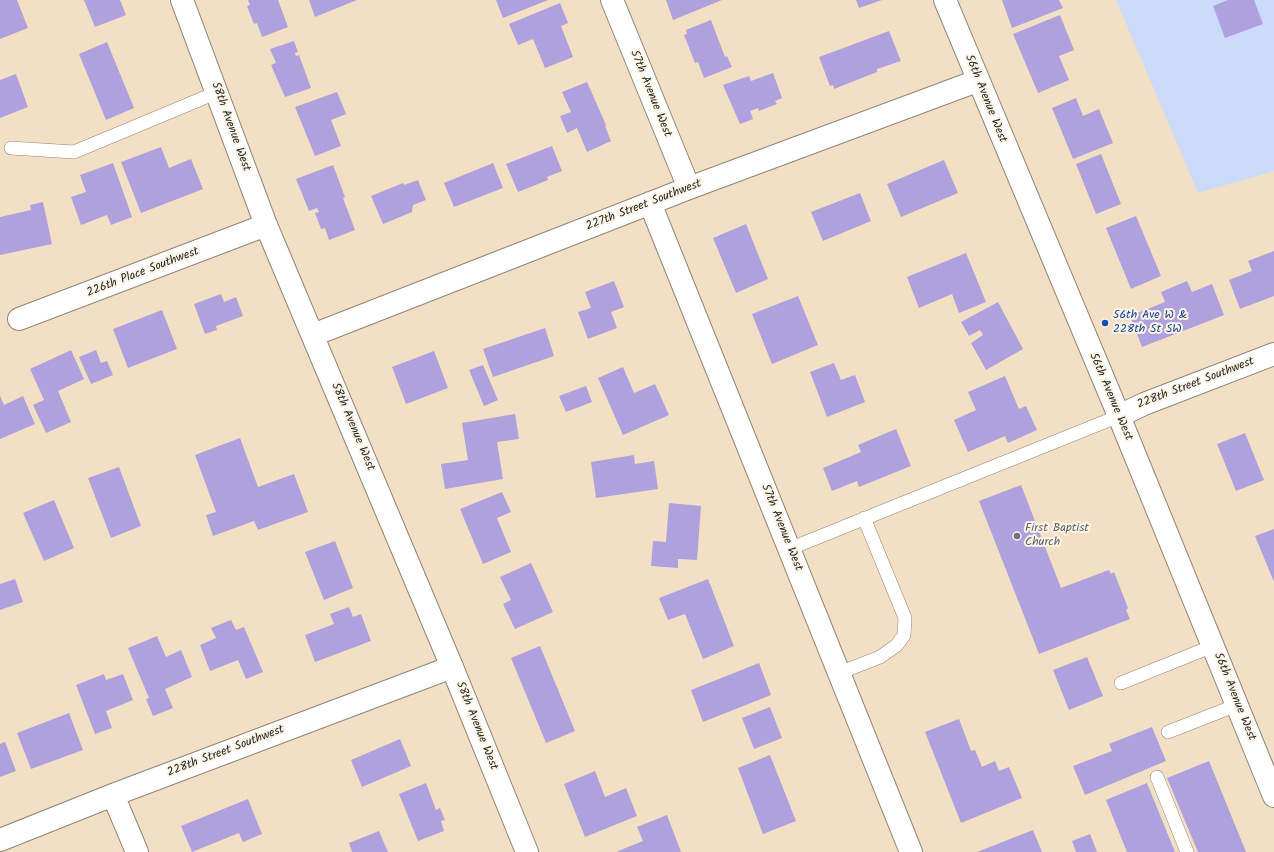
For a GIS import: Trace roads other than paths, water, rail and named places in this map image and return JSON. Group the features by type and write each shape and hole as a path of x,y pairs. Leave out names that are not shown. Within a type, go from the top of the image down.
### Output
{"street":[{"name":"58th Avenue West","path":"182,0 218,92 266,225 452,667 527,852"},
{"name":"57th Avenue West","path":"612,0 689,188"},
{"name":"56th Avenue West","path":"945,0 977,81 1119,416 1274,796"},
{"name":"227th Street Southwest","path":"313,335 689,188 977,81"},
{"name":"57th Avenue West","path":"650,203 911,852"},
{"name":"226th Place Southwest","path":"19,320 266,225"},
{"name":"228th Street Southwest","path":"1119,416 1144,404 1274,354"},
{"name":"228th Street Southwest","path":"0,840 113,795 452,667"},
{"path":"113,795 137,852"}],"lane":[{"path":"11,148 74,152 218,92"},
{"path":"789,549 1119,416"},
{"path":"839,673 880,657 897,645 904,635 905,618 864,518"},
{"path":"1121,683 1213,646"},
{"path":"1168,732 1237,705"},
{"path":"1157,777 1187,852"}],"place":[{"name":"56th Ave W & 228th St SW","path":"1105,323"},
{"name":"First Baptist Church","path":"1017,536"}]}
